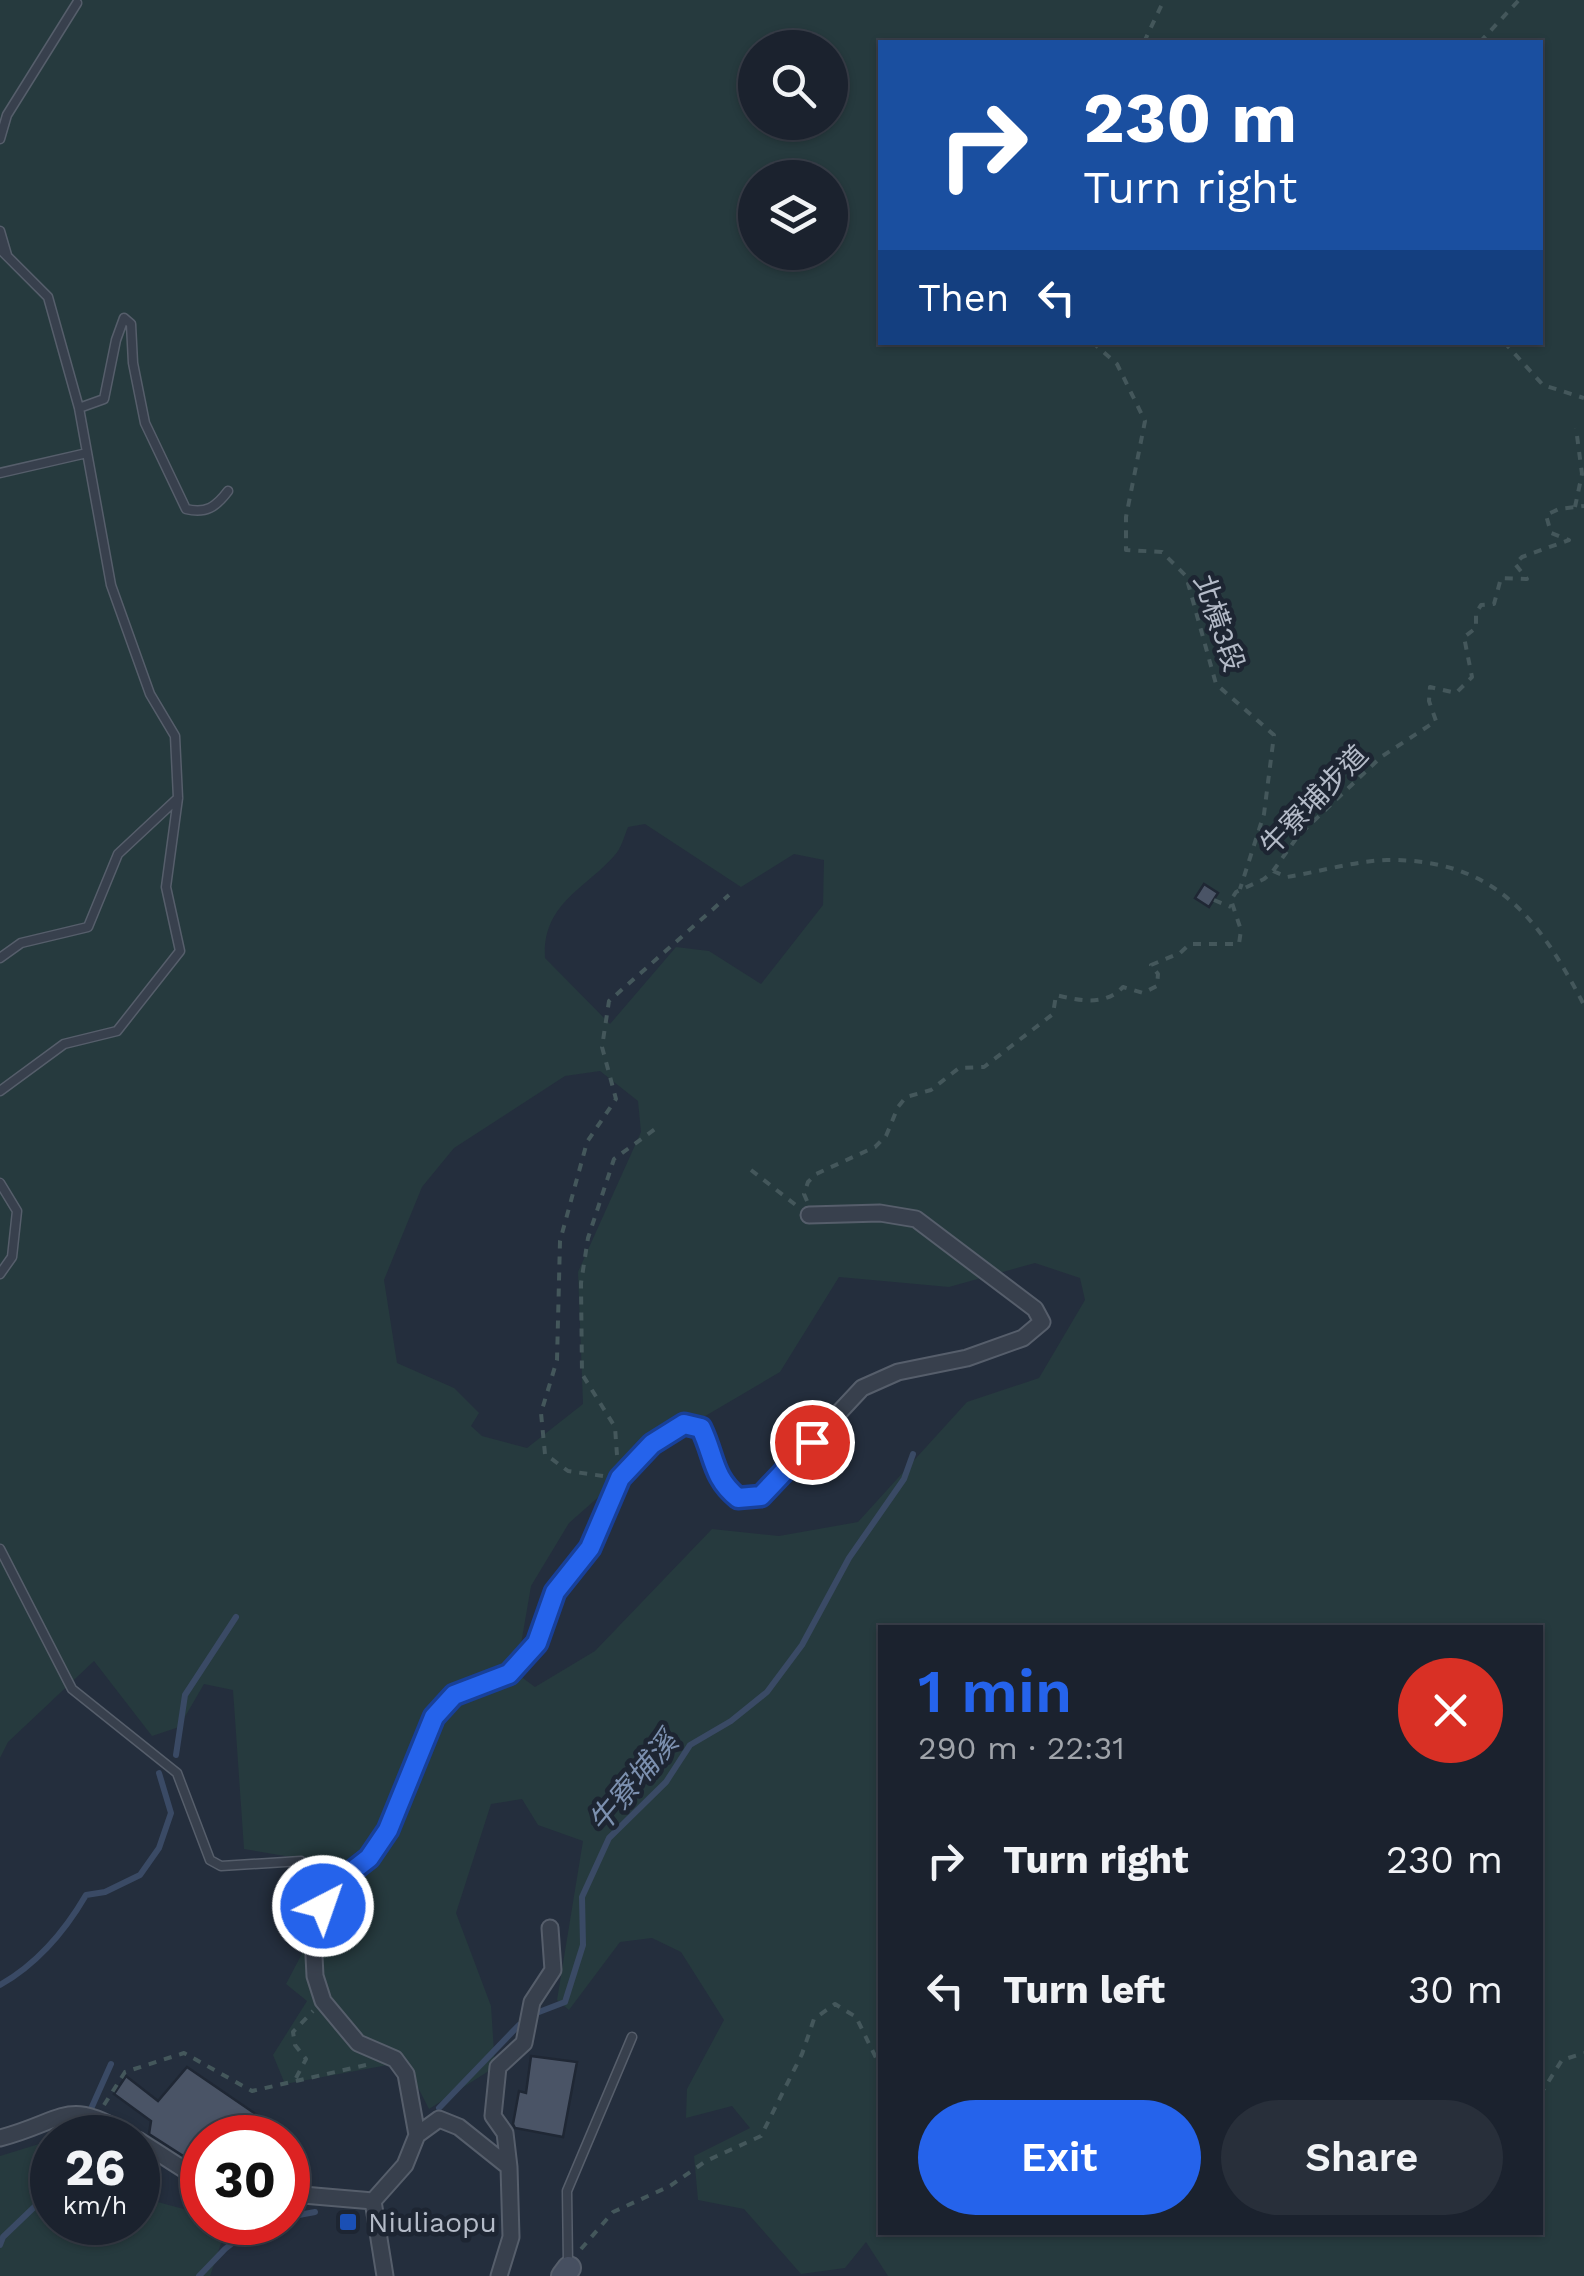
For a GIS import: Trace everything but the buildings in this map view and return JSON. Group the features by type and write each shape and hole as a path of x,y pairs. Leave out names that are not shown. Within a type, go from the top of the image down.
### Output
{"street":[{"path":"373,2201 405,2166 417,2135 406,2074 395,2059 358,2043 323,2000 315,1976 314,1936 328,1890 369,1858 388,1830 434,1717 454,1695 509,1674 537,1643 555,1592 590,1548 620,1478 652,1444 684,1424 701,1428 720,1483 738,1498 761,1496 862,1388 898,1372 967,1358 1023,1338 1042,1322 1036,1309 916,1219 880,1213 809,1215"},
{"path":"499,2276 511,2238 504,2132 492,2116 498,2067 524,2043 532,2002 553,1970 550,1928"},
{"path":"417,2135 439,2119 460,2127 509,2168"},
{"path":"0,2138 30,2128"},
{"path":"310,2196 373,2201"},
{"path":"373,2201 384,2276"}],"lane":[{"path":"0,139 6,115 77,3"},
{"path":"0,231 3,252 48,297 79,408 111,585 150,694 175,736 178,798 166,887 180,951 117,1031 64,1044 0,1092"},
{"path":"79,408 104,399 124,318 131,324 133,363 145,423 186,509 200,513 218,504 228,492"},
{"path":"0,474 87,453"},
{"path":"0,958 21,943 88,928 118,854 178,798"},
{"path":"0,1184 17,1211 12,1257 0,1274"},
{"path":"0,1549 72,1689 177,1773 210,1860 221,1866 301,1862 316,1873 328,1890"},
{"path":"566,2272 567,2190 592,2140 632,2037"}],"path":[{"path":"1145,40 1164,0"},
{"path":"1482,40 1519,0"},
{"name":"北橫3段","path":"1095,345 1117,364 1145,421 1126,517 1126,550 1162,552 1186,576 1216,684 1274,735 1264,814 1240,890"},
{"path":"1507,345 1543,385 1584,398"},
{"path":"1576,428 1582,474 1575,508 1584,506"},
{"name":"牛寮埔步道","path":"1240,890 1273,871 1298,836 1381,757 1436,721 1429,700 1430,687 1456,693 1472,677 1464,637 1476,628 1476,613 1481,605 1494,604 1501,578 1527,579 1516,564 1522,557 1569,540 1551,534 1546,515 1559,508 1575,508"},
{"path":"1273,871 1287,876 1385,860 1460,868 1520,907 1561,962 1584,1005"},
{"path":"751,1170 809,1215 804,1194 816,1174 875,1147 886,1136 906,1097 931,1090 959,1068 984,1067 1053,1014 1056,995 1082,1002 1100,1000 1114,996 1123,986 1142,994 1157,986 1158,974 1151,965 1180,954 1190,944 1239,944 1241,930 1230,900 1240,890"},
{"path":"656,1130 614,1160 588,1238 581,1283 582,1374 615,1427 620,1478 568,1471 545,1454 542,1414 557,1360 560,1241 587,1142 616,1099 602,1048 609,1001 728,895"},
{"path":"1214,900 1232,907"},
{"path":"295,2080 306,2059 295,2045 293,2032 323,2000"},
{"path":"566,2272 586,2241 613,2212 761,2136 802,2054 814,2019 835,2004 856,2016 878,2062"},
{"path":"89,2115 125,2072 184,2053 252,2091 395,2059"},
{"path":"1543,2091 1562,2060 1584,2053"}],"green space":[{"path":"0,0 1584,0 1584,2276 888,2276 866,2242 845,2268 801,2274 744,2209 698,2200 694,2156 750,2128 732,2106 686,2118 687,2089 724,2020 681,1952 652,1938 620,1942 569,2010 557,2000 583,1841 538,1825 522,1799 491,1804 456,1913 491,2006 495,2067 429,2109 408,2068 393,2064 285,2084 273,2055 307,2001 286,1984 336,1889 303,1859 244,1849 233,1690 204,1684 179,1727 152,1736 94,1661 8,1742 0,1758","holes":["645,824 741,887 794,854 824,860 823,905 761,984 709,951 676,947 610,1024 545,958 546,939 558,911 616,853 628,827","600,1071 638,1101 641,1132 578,1272 583,1404 527,1448 482,1436 471,1426 479,1413 454,1388 397,1363 384,1280 422,1187 454,1148 565,1076","1035,1263 1080,1278 1085,1300 1039,1378 967,1402 858,1522 779,1536 712,1529 595,1651 535,1687 516,1673 531,1586 569,1523 661,1442 780,1372 839,1277 949,1287"]},
{"path":"30,2147 30,2245 160,2245 160,2203 180,2208 180,2245 220,2245 210,2276 0,2276 0,2156"}],"waterway":[{"name":"牛寮埔溪","path":"539,2012 565,2002 583,1945 582,1897 609,1838 666,1782 690,1745 731,1721 767,1692 802,1645 849,1558 904,1479 913,1454"},
{"path":"176,1755 185,1695 236,1617"},
{"path":"0,1985 49,1946 86,1895 105,1892 140,1875 159,1848 171,1813 159,1773"},
{"name":"牛寮埔溪","path":"439,2108 519,2025"},
{"path":"88,2115 111,2064"},
{"path":"0,2245 3,2237 30,2211"},
{"name":"牛寮埔溪","path":"310,2213 315,2212"},
{"name":"牛寮埔溪","path":"199,2276 230,2245"}],"place":[{"name":"Niuliaopu","path":"348,2222"}],"route":[{"path":"323,1906 328,1890 369,1858 388,1830 434,1717 454,1695 509,1674 537,1643 555,1592 590,1548 620,1478 652,1444 684,1424 701,1428 720,1483 738,1498 761,1496 812,1442"}]}
